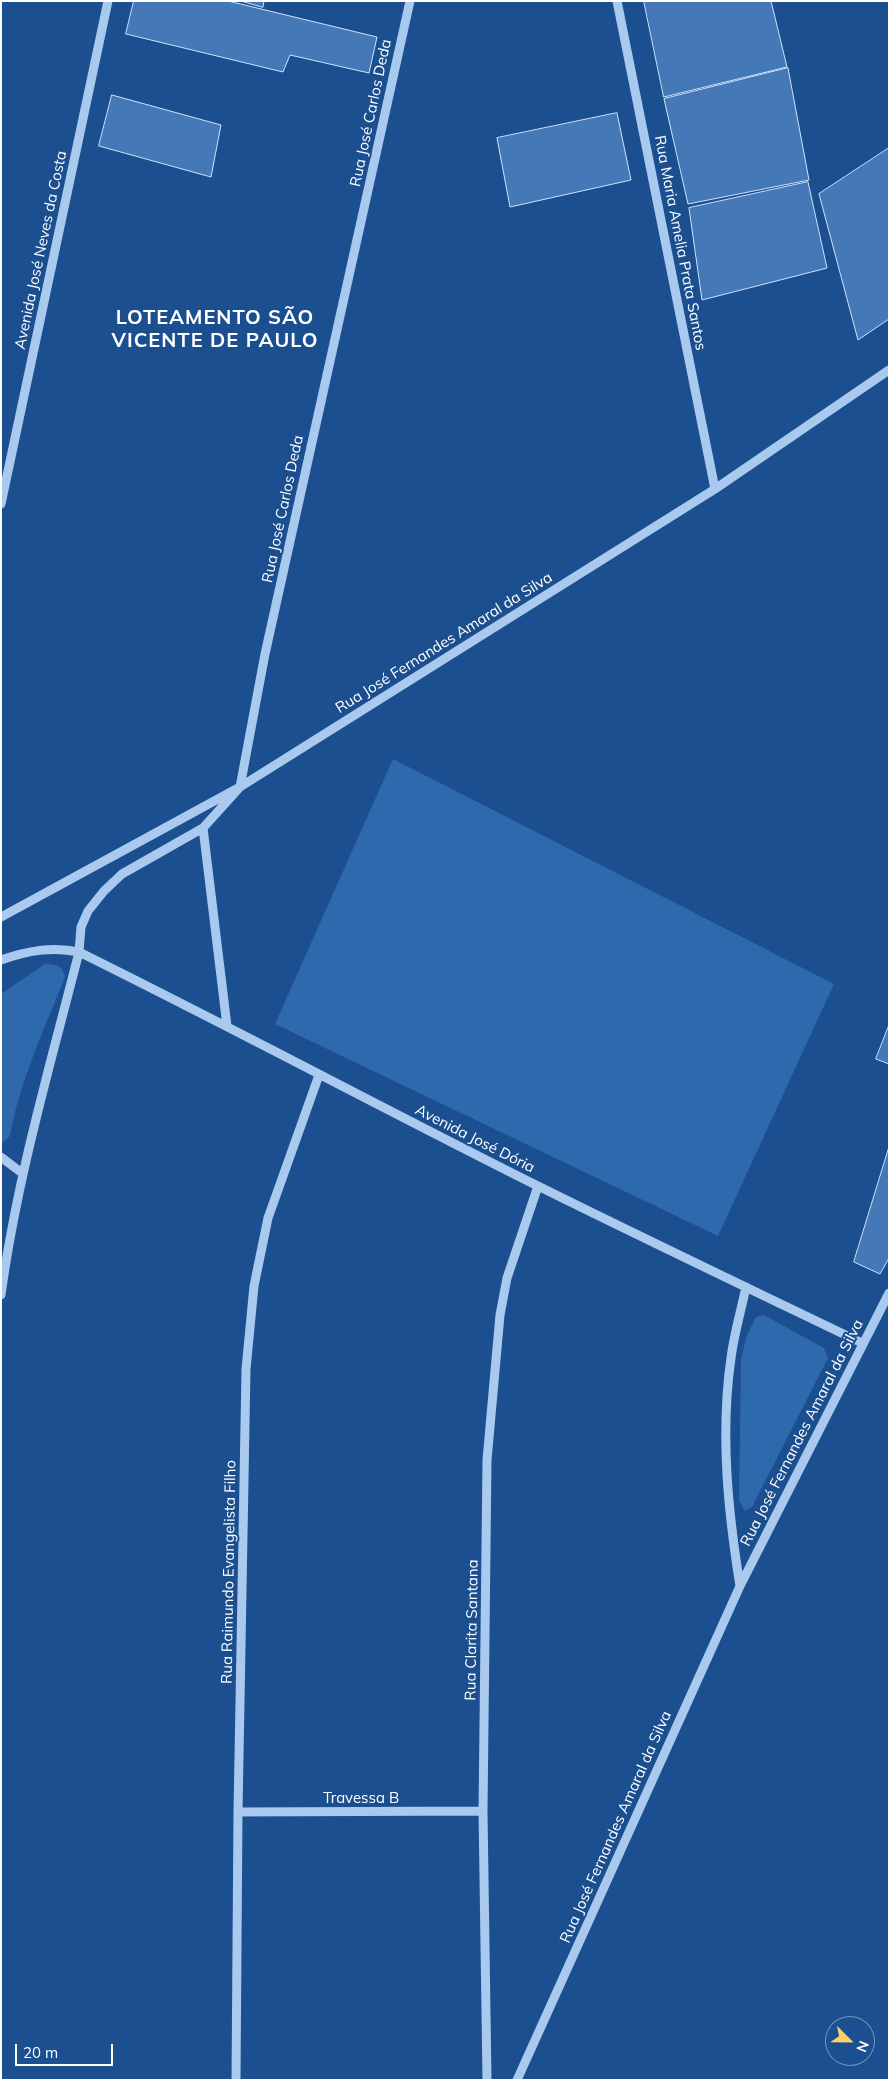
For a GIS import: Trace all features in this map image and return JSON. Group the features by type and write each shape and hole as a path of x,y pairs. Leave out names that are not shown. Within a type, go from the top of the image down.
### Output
{"street":[{"name":"Avenida José Neves da Costa","path":"1,504 108,1"},
{"name":"Rua José Carlos Deda","path":"240,787 265,654 410,1"},
{"name":"Rua Maria Amelia Prata Santos","path":"617,1 715,489"},
{"name":"Rua José Fernandes Amaral da Silva","path":"1,917 240,787 715,489 889,370"},
{"path":"1,1294 9,1238 22,1174 79,952 81,927 88,911 104,891 122,874 203,828 240,787"},
{"path":"203,828 228,1026"},
{"path":"1,960 48,948 79,952"},
{"name":"Avenida José Dória","path":"79,952 228,1026 319,1075 538,1186 862,1342"},
{"name":"Rua Raimundo Evangelista Filho","path":"236,2080 238,1812 246,1369 254,1286 268,1218 319,1075"},
{"path":"1,1157 22,1174"},
{"name":"Rua Clarita Santana","path":"487,2080 483,1811 487,1460 500,1315 508,1278 538,1186"},
{"name":"Rua José Fernandes Amaral da Silva","path":"740,1586 731,1530 726,1477 727,1418 731,1358 746,1287"},
{"name":"Rua José Fernandes Amaral da Silva","path":"517,2080 740,1586 862,1342 889,1293"},
{"name":"Travessa B","path":"238,1812 483,1811"}],"shaded area":[{"path":"393,759 834,984 718,1236 275,1024"},
{"path":"45,964 56,965 61,968 65,977 26,1076 10,1136 1,1144 1,994"},
{"path":"764,1315 824,1348 828,1358 752,1507 745,1511 739,1500 741,1359 747,1335 756,1317"}],"building":[{"path":"134,1 228,1 377,37 369,73 290,55 283,72 126,34"},
{"path":"241,1 264,1 263,7"},
{"path":"644,1 771,1 787,67 664,97"},
{"path":"788,68 809,180 688,204 664,99"},
{"path":"112,95 221,125 211,177 99,146"},
{"path":"617,113 631,180 510,207 497,138"},
{"path":"889,148 889,319 858,340 819,194"},
{"path":"808,182 827,268 702,300 689,208"},
{"path":"889,1025 889,1064 876,1059"},
{"path":"889,1147 889,1258 880,1274 854,1262"}],"district":[{"name":"LOTEAMENTO SÃO VICENTE DE PAULO","path":"215,330"}]}
